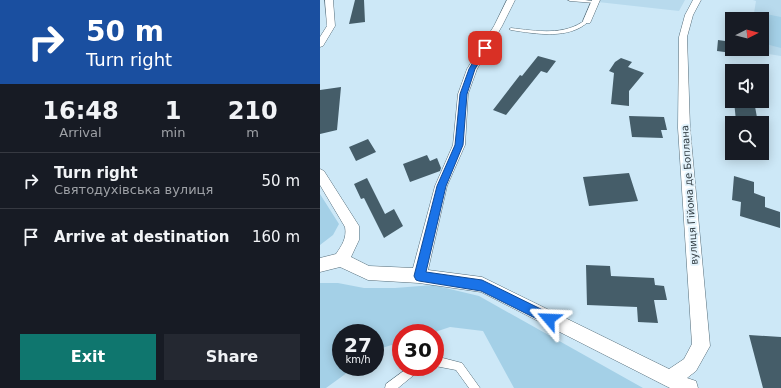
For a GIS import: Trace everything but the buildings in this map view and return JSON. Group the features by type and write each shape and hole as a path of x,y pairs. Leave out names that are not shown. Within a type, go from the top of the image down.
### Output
{"street":[{"path":"320,44 331,26 329,0"},
{"path":"419,276 441,186 459,145 463,94 472,69 498,26 511,0"},
{"name":"вулиця Гійома де Боплана","path":"670,379 690,365 700,346 684,128 683,37 689,15 697,0"},
{"path":"587,21 595,1"},
{"path":"320,174 352,226 354,232 353,240 341,260"},
{"path":"320,265 341,260 368,273 419,276 482,286 689,388"}],"lane":[{"path":"570,0 595,1"},
{"path":"511,28 538,33 556,32 584,25 587,21"},
{"path":"444,363 459,366 475,388"},
{"path":"390,388 405,376"}],"shaded area":[{"path":"599,0 685,0 679,11 598,2"},
{"path":"753,0 781,0 781,56 769,54 769,12 754,12 756,1"},
{"path":"769,15 781,17 781,48 769,45"},
{"path":"320,194 339,224 333,235 320,245"},
{"path":"320,283 338,283 364,288 395,288 433,285 479,296 643,388 514,388 483,331 450,327 444,329 444,324 392,324 392,345 384,347 384,324 332,324 332,376 343,376 326,388 320,388"}],"route":[{"path":"485,48 472,69 463,94 459,145 441,186 419,276 482,286 549,319"}]}
